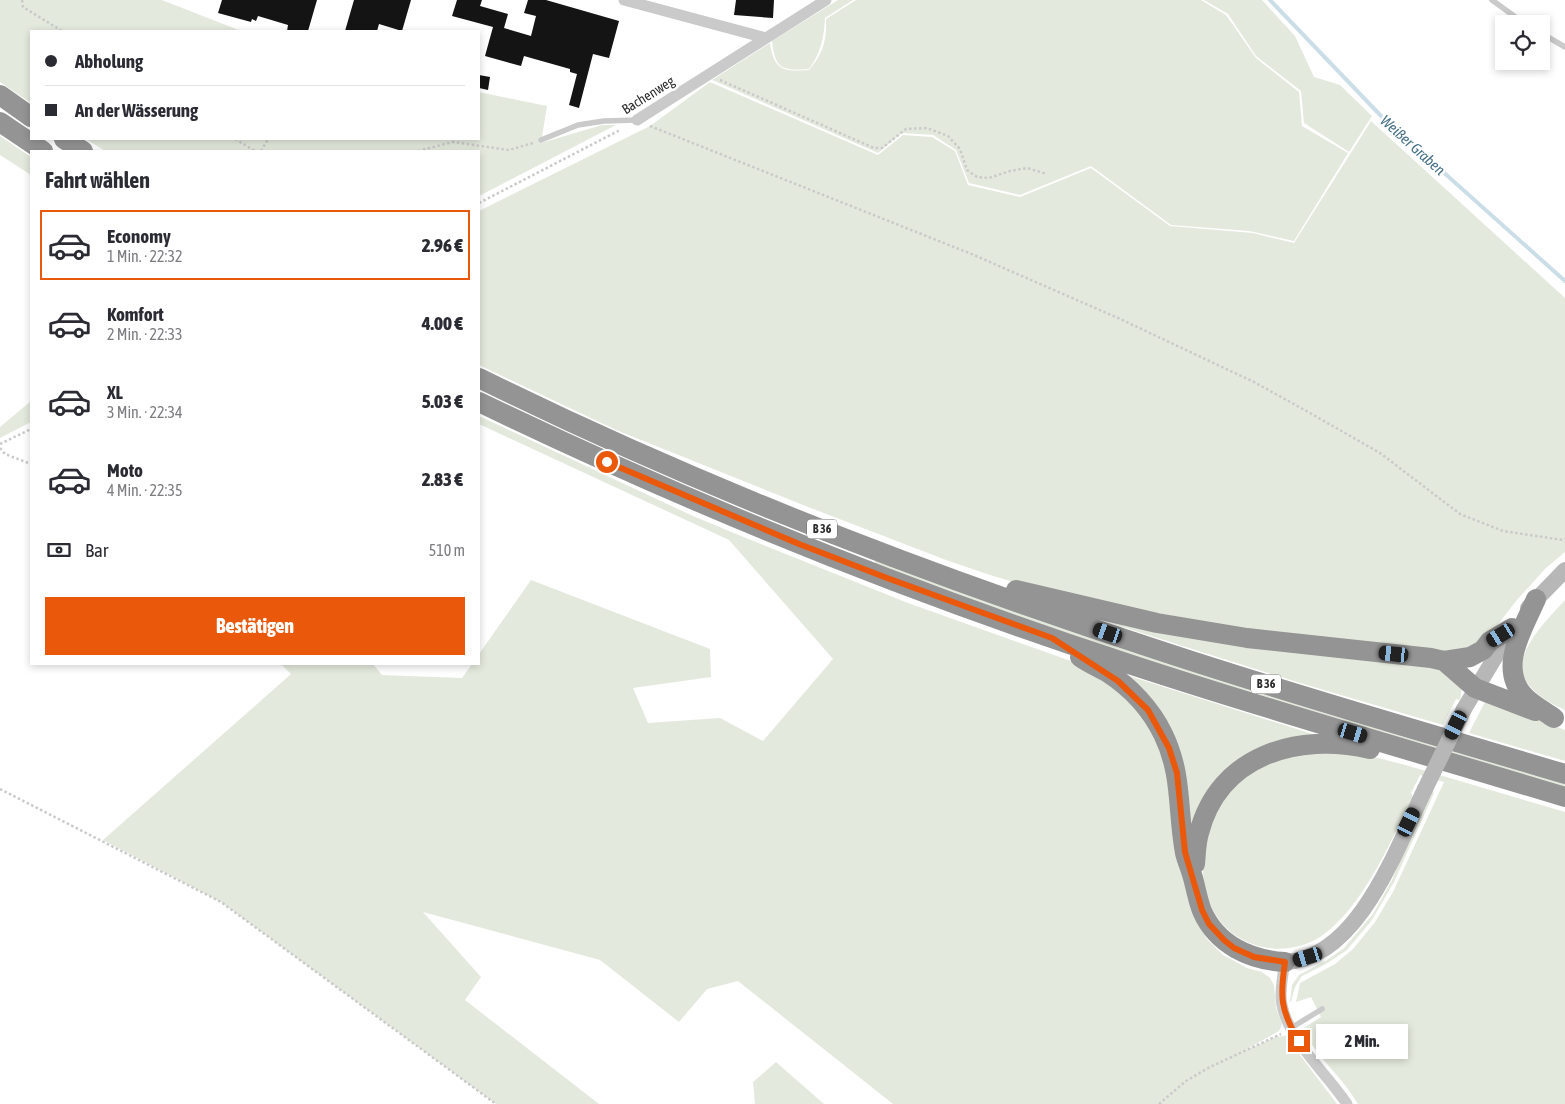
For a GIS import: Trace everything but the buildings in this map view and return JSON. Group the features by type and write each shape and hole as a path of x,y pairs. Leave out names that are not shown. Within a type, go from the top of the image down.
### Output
{"highway":[{"path":"0,96 30,116"},
{"path":"0,122 42,150"},
{"path":"66,140 81,150"},
{"name":"B 36","path":"480,378 606,438 725,490 854,542 970,585 1252,680 1565,774"},
{"name":"B 36","path":"480,402 582,451 733,516 887,578 1052,638 1185,682 1565,797"},
{"name":"B 36","path":"970,585 1023,591 1075,605 1157,623 1238,636 1444,661 1461,660 1478,654 1490,642 1512,628"},
{"path":"1536,599 1513,650 1513,674 1521,692 1527,699 1559,720"},
{"name":"B 36","path":"1052,638 1106,672 1128,689 1148,710 1162,732 1177,773 1185,852 1193,878"},
{"path":"1444,661 1475,688 1559,720"},
{"path":"1285,962 1254,957 1234,948 1209,924 1202,910 1193,878 1198,834 1213,802 1232,776 1258,758 1288,747 1320,743 1353,746 1380,752 1405,749"}],"main road":[{"path":"1285,962 1308,957 1328,946 1347,929 1365,907 1379,885 1475,688 1512,628 1536,599 1565,570"}],"street":[{"path":"624,0 766,38"},
{"name":"Bachenweg","path":"638,120 826,0"},
{"path":"1285,962 1281,998 1291,1028 1347,1104"}],"lane":[{"path":"1492,0 1513,15"},
{"path":"1550,38 1565,47"},
{"path":"541,140 578,125 604,121 638,120"},
{"path":"1291,1028 1322,1009"}],"path":[{"path":"22,0 23,7 60,30"},
{"path":"710,74 727,84 874,148 882,148 906,130 927,128 948,136 960,149 967,170 977,176 990,178 1010,171 1027,168 1047,174"},
{"path":"638,120 974,256 1118,318 1254,382 1380,453 1460,514 1504,531 1565,539"},
{"name":"Bachenweg","path":"480,203 638,120"},
{"path":"237,140 253,150"},
{"path":"422,150 453,142 509,150 541,140"},
{"path":"0,444 30,429"},
{"path":"0,448 5,454 30,464"},
{"path":"0,789 221,902 496,1104"},
{"path":"1159,1104 1186,1081 1210,1067 1276,1037 1291,1028"}],"shaded area":[{"path":"0,0 162,0 238,30 30,30 30,102 0,82"},
{"path":"838,0 853,0 825,18 821,45 809,69 786,68 778,63 772,41"},
{"path":"856,0 1201,0 1226,15 1256,58 1299,92 1302,126 1348,153 1294,241 1249,231 1171,225 1091,166 1020,195 969,183 956,150 933,135 902,133 878,153 712,80 770,43 774,59 781,67 792,70 809,70 818,58 823,46 826,34 826,19"},
{"path":"1204,0 1262,0 1295,36 1314,77 1340,85 1372,116 1349,152 1304,123 1301,91 1256,56 1228,14"},
{"path":"710,82 878,155 903,135 932,137 955,151 968,185 1020,197 1091,168 1170,226 1253,233 1294,243 1371,121 1565,298 1565,552 1546,568 1516,601 1486,640 1468,653 1300,639 1058,595 990,575 803,505 616,430 480,365 480,211 650,126"},
{"path":"480,92 547,106 541,143 602,125 616,125 480,195 480,150 103,150 88,140 480,140"},
{"path":"0,136 30,156 30,174 0,155"},
{"path":"30,402 30,423 0,438 0,427"},
{"path":"480,416 693,516 741,536 908,603 1082,665 1125,693 1164,747 1184,883 1192,914 1207,939 1223,955 1247,968 1262,972 1270,978 1274,985 1276,1008 1282,1024 1279,1031 1243,1051 1276,1037 1290,1035 1297,1051 1337,1104 893,1104 738,981 707,989 679,1022 600,960 423,912 481,977 465,1000 599,1104 496,1104 221,902 103,840 291,674 282,665 374,665 382,675 462,678 471,665 480,665 480,653 531,580 710,649 711,677 633,688 648,723 720,718 763,741 833,659 729,540 480,424"},
{"path":"877,560 1565,783 1565,788 1202,679 1020,617 875,564"},
{"path":"1565,600 1565,710 1543,698 1529,685 1523,672 1523,659 1528,645"},
{"path":"1088,616 1436,665 1462,687 1460,700 1456,699 1443,725 1300,683"},
{"path":"1120,673 1325,738 1265,748 1192,833 1185,793"},
{"path":"1487,698 1565,730 1565,761 1469,733"},
{"path":"1359,753 1565,812 1565,1104 1358,1104 1315,1049 1302,1029 1321,1017 1311,997 1296,1002 1300,983 1335,964 1353,949 1375,922 1393,892 1444,782 1420,775 1411,793 1413,797 1374,873 1349,909 1335,925 1320,937 1305,944 1274,949 1258,946 1243,940 1230,932 1219,920 1207,897 1202,863 1204,840 1209,820 1240,777 1261,764 1283,754"},
{"path":"1431,791 1434,793 1394,882 1372,920 1347,950 1326,964 1302,976 1295,987 1290,1002 1292,985 1299,975 1327,960 1344,948 1373,914 1392,880"},
{"path":"776,1062 824,1104 755,1104 753,1082"}],"waterway":[{"name":"Weißer Graben","path":"1270,0 1384,119 1565,281"}],"route":[{"path":"607,462 799,544 1052,638 1106,672 1128,689 1140,700 1156,721 1169,748 1177,773 1185,852 1202,910 1209,924 1234,948 1254,957 1285,962 1281,998 1291,1028 1299,1041"}]}
